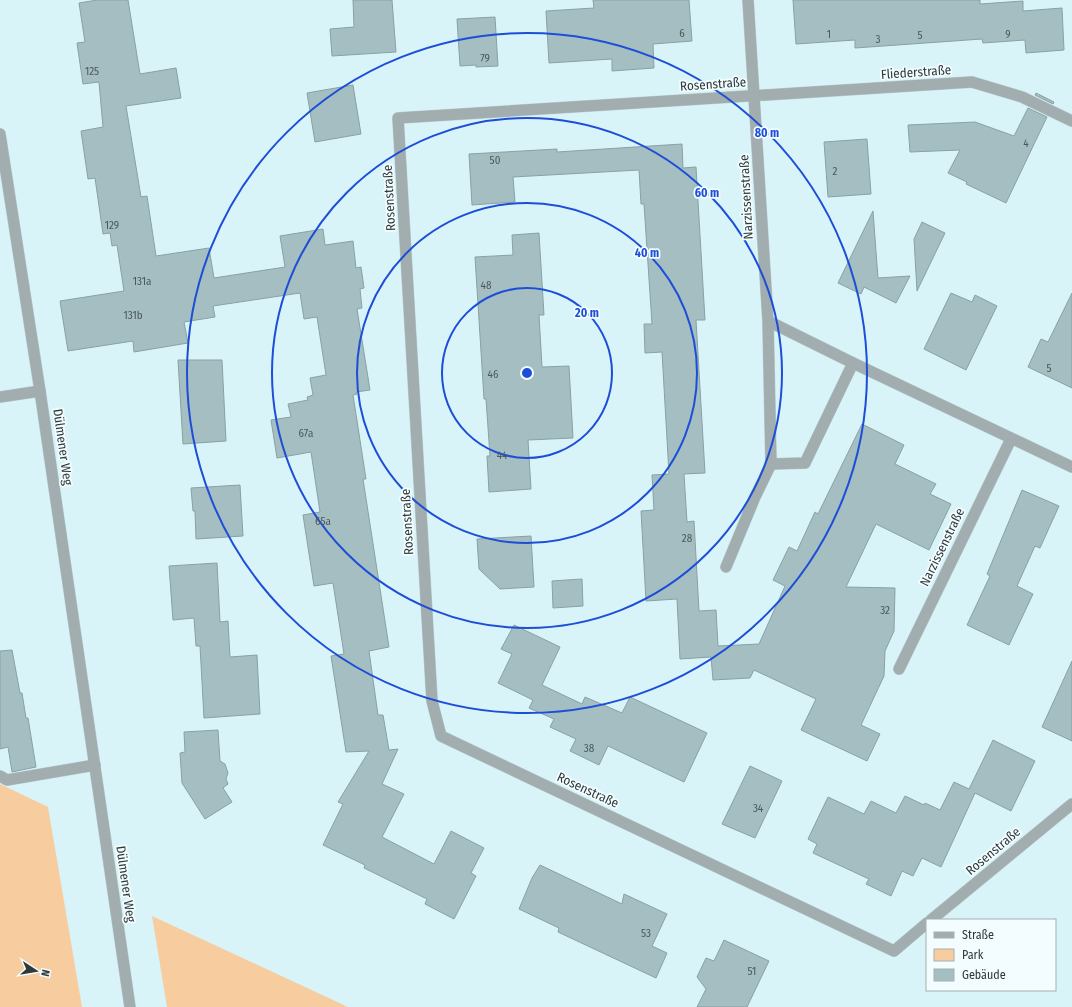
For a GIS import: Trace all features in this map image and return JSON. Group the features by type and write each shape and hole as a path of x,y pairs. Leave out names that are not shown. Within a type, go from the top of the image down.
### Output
{"street":[{"name":"Narzissenstraße","path":"726,567 755,497 771,464 768,321 748,0"},
{"name":"Fliederstraße","path":"755,96 972,82 1022,97 1072,121"},
{"name":"Rosenstraße","path":"755,96 398,118 432,701 441,736 894,950 926,924"},
{"name":"Dülmener Weg","path":"0,134 40,391 130,1007"},
{"path":"768,321 1072,467"},
{"path":"771,464 805,463 853,363"},
{"path":"0,397 40,391"},
{"name":"Narzissenstraße","path":"899,668 1011,439"},
{"path":"0,776 7,780 95,765"},
{"name":"Rosenstraße","path":"932,919 1072,804"}],"green space":[{"path":"0,784 48,807 82,1007 0,1007"},
{"path":"152,916 348,1007 167,1007"}],"building":[{"path":"97,0 128,0 140,74 176,68 181,98 126,106 141,197 147,196 156,256 209,248 214,278 285,267 280,236 323,229 325,245 353,241 356,268 361,267 364,288 360,289 362,308 357,309 370,390 356,392 357,394 353,395 366,479 363,479 389,647 369,651 378,715 383,715 389,750 398,749 382,784 404,794 382,837 434,864 451,831 484,848 471,873 476,876 454,919 425,904 427,899 364,868 365,865 323,845 343,804 338,802 369,751 346,752 331,656 344,654 333,583 314,586 303,515 320,512 311,452 277,458 271,420 291,417 288,404 308,400 307,397 313,395 310,378 326,375 317,317 304,319 300,293 213,306 215,317 184,322 188,343 134,352 133,341 68,351 60,301 124,291 117,245 112,246 110,233 103,234 95,178 88,179 81,131 103,127 99,82 83,84 77,43 85,42 79,3"},
{"path":"353,0 392,0 396,52 332,56 330,29 354,27"},
{"path":"593,0 689,0 692,41 653,44 654,68 612,71 612,59 549,63 546,11 594,8"},
{"path":"793,0 980,0 980,4 1023,1 1023,11 1062,8 1064,50 1026,53 1025,40 983,43 982,39 855,48 855,40 796,44"},
{"path":"495,17 498,66 460,66 457,19"},
{"path":"353,85 361,134 315,142 307,93"},
{"path":"1036,93 1054,102 1053,104 1035,95"},
{"path":"1028,108 1047,117 1006,203 966,184 967,182 948,173 960,150 910,152 908,125 975,122 1014,136"},
{"path":"867,139 871,194 828,197 824,142"},
{"path":"682,144 683,168 696,167 705,320 696,320 705,473 684,474 687,522 694,521 699,611 716,610 718,646 759,644 785,586 773,580 789,547 797,551 815,512 818,514 862,424 904,445 895,464 936,484 930,494 951,504 929,550 876,524 846,587 895,588 894,631 885,651 884,676 861,725 880,734 867,761 801,730 816,699 754,670 750,678 713,680 711,657 680,659 677,599 646,601 641,511 654,510 652,475 669,474 662,352 645,353 644,324 652,324 644,204 641,204 639,170 513,177 515,202 472,205 469,154 557,149 557,152"},
{"path":"873,211 878,278 910,276 896,303 864,287 861,294 838,283"},
{"path":"922,222 945,233 917,291 914,239"},
{"path":"539,233 544,315 539,315 542,367 569,366 573,438 528,440 531,489 489,492 487,456 490,456 486,399 484,399 475,257 513,255 512,235"},
{"path":"951,293 972,302 975,295 997,306 966,370 924,349"},
{"path":"1072,293 1072,388 1028,367 1041,339 1048,342"},
{"path":"178,360 222,360 226,441 183,444"},
{"path":"240,485 243,536 196,539 195,511 193,511 191,488"},
{"path":"1022,490 1059,506 1040,548 1035,546 1017,586 1033,594 1009,645 967,625 990,576 987,574"},
{"path":"531,536 534,587 500,589 479,569 477,539"},
{"path":"217,563 220,622 228,621 230,657 257,655 260,714 204,718 200,646 196,646 194,618 173,620 169,566"},
{"path":"582,579 583,606 553,608 552,581"},
{"path":"514,625 560,647 542,685 582,704 585,697 622,713 630,697 707,733 684,782 608,746 599,765 570,751 576,739 550,727 554,719 529,708 533,700 498,683 512,654 501,649"},
{"path":"12,650 20,693 22,693 26,718 28,718 36,767 12,772 8,747 0,749 0,651"},
{"path":"1072,661 1072,741 1042,727"},
{"path":"218,730 220,761 225,764 228,773 226,779 228,784 223,788 232,802 205,819 182,783 180,753 185,752 184,732"},
{"path":"993,740 1035,761 1011,811 975,793 941,867 922,858 913,876 902,871 891,896 866,884 869,879 813,853 817,844 808,839 828,797 864,814 871,801 896,813 905,796 924,805 925,803 940,810 954,782 969,789"},
{"path":"750,766 782,781 755,838 722,824"},
{"path":"540,865 622,904 624,894 667,914 652,946 667,953 656,978 558,932 559,928 519,909 532,878"},
{"path":"724,940 769,961 747,1007 697,1007 706,989 697,977 706,958 714,961"}]}
